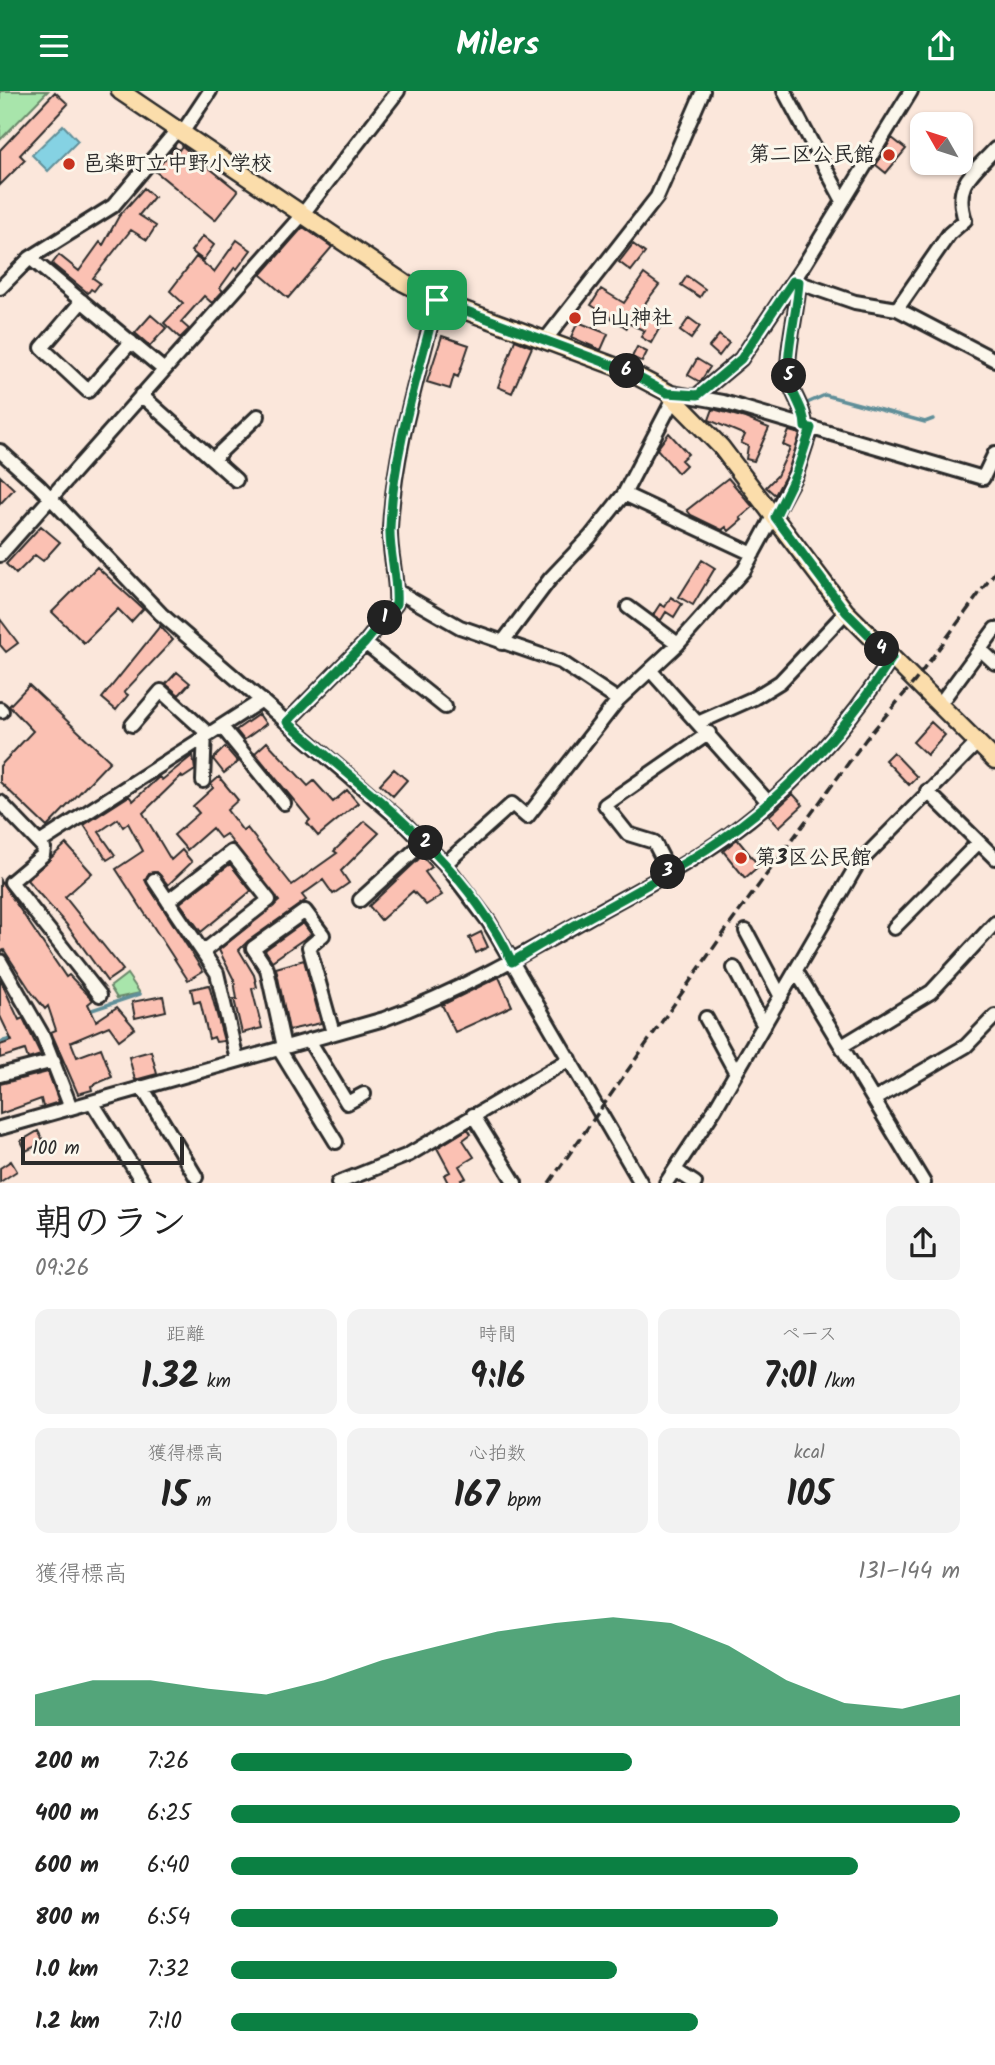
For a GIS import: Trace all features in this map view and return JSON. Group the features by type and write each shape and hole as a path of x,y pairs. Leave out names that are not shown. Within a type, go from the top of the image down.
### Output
{"main road":[{"path":"120,91 376,266 437,300 625,370 671,395 721,447 846,612 995,760"}],"street":[{"path":"0,288 30,258 113,206 180,132 210,91"},
{"path":"0,555 302,215 398,91"},
{"path":"546,339 657,197 703,91"},
{"path":"784,91 843,201"},
{"path":"698,395 741,359 796,282 911,91"},
{"path":"898,309 949,234 965,220 960,203 962,185 995,149"},
{"path":"30,258 163,369"},
{"path":"796,282 855,302 898,309 995,360"},
{"path":"445,864 512,804 527,817 618,700 678,644 736,579 753,554 796,474 808,427 791,390 788,371 796,282"},
{"path":"287,722 365,643 396,604 390,530 394,487 408,414 437,300"},
{"path":"82,301 42,348 88,391 131,342"},
{"path":"141,395 236,479"},
{"path":"502,643 550,579 590,537 624,494 671,395 698,395 983,478 995,453"},
{"path":"213,459 258,416"},
{"path":"0,451 50,498 161,614 425,842 445,864 482,912 641,1183"},
{"path":"624,494 753,554"},
{"path":"397,591 460,627 561,662 618,700"},
{"path":"628,607 678,644"},
{"path":"700,722 754,698 780,682 846,612"},
{"path":"939,705 995,629"},
{"path":"365,643 445,707"},
{"path":"980,649 995,663"},
{"path":"0,1128 282,1048 430,1002 512,962 731,833 769,803 839,732 892,658"},
{"path":"651,671 700,722 769,803"},
{"path":"132,725 161,691 202,727 207,736 202,781"},
{"path":"41,842 262,700"},
{"path":"222,727 284,803"},
{"path":"669,871 654,842 628,834 605,805 709,733"},
{"path":"666,1183 736,1073 857,865 977,743"},
{"path":"927,791 995,858"},
{"path":"0,802 41,842 43,855 11,882 100,995"},
{"path":"360,900 425,842"},
{"path":"894,927 979,842"},
{"path":"168,901 231,852 270,900 204,951"},
{"path":"154,880 217,974 237,1060"},
{"path":"332,1033 309,947 323,935 305,911 253,949 267,969 282,1048 336,1142"},
{"path":"842,1046 931,992 995,923"},
{"path":"746,931 781,997"},
{"path":"0,961 29,1008 54,1061 71,1108"},
{"path":"734,968 764,1026"},
{"path":"796,971 924,1183"},
{"path":"875,1099 966,1046 995,1016"},
{"path":"706,1018 736,1073"},
{"path":"309,1040 347,1103 364,1094"},
{"path":"338,1183 408,1155 570,1059"},
{"path":"0,1075 54,1061"},
{"path":"142,1087 196,1177"},
{"path":"92,1102 143,1183"},
{"path":"474,1115 515,1183"},
{"path":"675,1170 695,1183"}],"green space":[{"path":"0,91 48,91 0,140"},
{"path":"127,974 140,993 117,998 110,987"}],"water":[{"path":"63,125 78,141 48,171 32,155"}],"building":[{"path":"55,92 68,104 20,155 25,160 0,185 0,150"},
{"name":"第二区公民館","path":"892,138 906,149 886,173 876,165"},
{"path":"182,146 238,191 215,220 155,171 175,147 179,150"},
{"path":"144,188 154,197 139,215 156,226 147,240 131,230 93,278 100,283 94,291 91,289 88,293 52,264 59,255 79,271 100,242 103,245 119,216"},
{"path":"303,227 332,247 288,298 261,275"},
{"path":"203,236 214,245 203,260 191,251"},
{"path":"237,240 251,250 237,269 235,267 220,288 223,291 212,303 204,296 181,322 189,329 180,338 164,323 183,303 170,291 196,257 214,272"},
{"path":"633,244 645,253 631,271 619,262"},
{"path":"644,274 659,285 646,302 644,312 663,322 651,343 641,337 645,331 628,323 627,328 591,305 601,289 624,303"},
{"path":"687,276 705,289 700,297 681,285"},
{"path":"151,315 166,328 150,346 135,333"},
{"path":"689,318 700,326 691,339 680,331"},
{"path":"578,322 608,334 601,350 571,337"},
{"path":"719,335 729,343 719,356 709,347"},
{"path":"442,336 469,345 458,377 454,375 450,389 427,382"},
{"path":"515,340 532,347 512,393 498,387"},
{"path":"637,347 647,352 642,362 632,357"},
{"path":"697,359 710,367 700,382 688,375"},
{"path":"713,409 769,428 754,461 746,459 748,446 741,443 745,435 709,420"},
{"path":"789,431 800,434 788,471 775,495 766,487 777,476 790,448 783,445"},
{"path":"669,433 688,454 681,460 686,465 678,473 657,449"},
{"path":"0,476 14,489 0,504"},
{"path":"728,478 753,507 729,531 726,527 722,530 691,515 687,510"},
{"path":"41,526 60,542 43,561 35,555 16,574 6,564"},
{"path":"702,560 715,568 693,605 679,597"},
{"path":"97,567 143,609 131,622 118,609 84,643 52,612"},
{"path":"671,597 682,604 674,617 666,612 661,620 653,615 660,604 665,607"},
{"path":"0,619 18,643 6,652 0,645"},
{"path":"160,626 173,640 124,692 128,695 116,710 102,698"},
{"path":"177,672 190,683 179,695 166,684"},
{"path":"29,685 110,761 47,827 0,782 0,766 33,731 9,706"},
{"path":"259,714 266,724 244,740 236,730"},
{"path":"931,722 945,735 927,755 913,742"},
{"path":"267,742 308,786 314,781 333,802 347,790 358,803 318,836 307,823 310,820 255,753"},
{"path":"225,747 238,762 224,773 213,759"},
{"path":"893,752 917,777 909,785 885,760"},
{"path":"193,755 195,770 183,778 181,776 143,813 171,860 182,850 192,862 168,885 157,872 149,873 145,880 203,971 188,980 116,869 143,851 128,823 123,827 118,819 99,832 115,855 107,860 84,825 129,796 133,801 159,777 162,780"},
{"path":"394,769 407,780 393,796 380,784"},
{"path":"219,777 238,800 227,810 243,831 247,828 292,885 337,853 334,851 365,821 379,833 341,871 349,883 333,894 323,880 302,895 306,900 239,950 254,975 257,987 252,989 262,1028 242,1033 234,999 237,999 234,980 219,950 279,901 226,834 220,838 212,828 187,850 174,835 199,813 193,806 213,788 211,784"},
{"path":"793,794 803,805 779,827 769,816"},
{"name":"第3区公民館","path":"737,839 759,866 745,878 723,851"},
{"path":"66,844 92,873 65,897 123,970 107,981 66,924 27,880"},
{"path":"422,856 432,867 425,872 442,895 426,905 413,891 381,920 369,906"},
{"path":"230,864 251,891 201,932 180,903"},
{"path":"0,880 66,977 69,975 93,1000 88,1004 96,1021 117,1007 135,1028 119,1040 109,1026 71,1042 77,1057 101,1048 112,1077 91,1086 92,1090 78,1094 51,1032 56,1030 48,1006 45,1009 32,993 4,950 0,952"},
{"path":"303,923 311,934 272,961 265,950"},
{"path":"481,932 488,947 476,953 469,938"},
{"path":"304,960 321,1023 289,1030 276,968"},
{"path":"499,977 512,1006 455,1032 442,1005"},
{"path":"0,979 19,1020 23,1018 41,1055 28,1059 25,1050 0,1058 0,1045 12,1041 0,1016"},
{"path":"209,985 224,1041 216,1042 214,1037 209,1039 200,1001 194,1003 191,989"},
{"path":"163,996 166,1011 135,1018 132,1002"},
{"path":"151,1051 157,1074 135,1080 129,1057"},
{"path":"48,1072 59,1102 43,1107 41,1099 0,1114 0,1084"},
{"path":"468,1129 471,1134 463,1140 474,1157 459,1166 466,1178 461,1180 463,1183 448,1183 444,1175 450,1172 437,1148"},
{"path":"38,1131 44,1142 26,1151 21,1141"},
{"path":"11,1161 17,1171 0,1182 0,1168"}],"waterway":[{"path":"805,404 825,395 925,422 933,419"},
{"path":"89,1011 140,994"},
{"path":"0,1042 15,1038"}],"railway":[{"path":"549,1183 728,927 866,739 915,681 995,572"}],"place":[{"name":"第二区公民館","path":"889,155"},
{"name":"邑楽町立中野小学校","path":"69,164"},
{"name":"白山神社","path":"575,318"},
{"name":"第3区公民館","path":"741,858"}],"route":[{"path":"793,281 799,282 788,371 791,390 805,416 805,427 811,428 796,474 775,517 846,612 892,658 856,711 818,756 752,817 705,851 512,962 475,902 425,842 287,722 344,666 396,604 390,530 394,487 408,414 437,300 625,370 667,393 698,395 728,373 741,359 793,281"}]}
